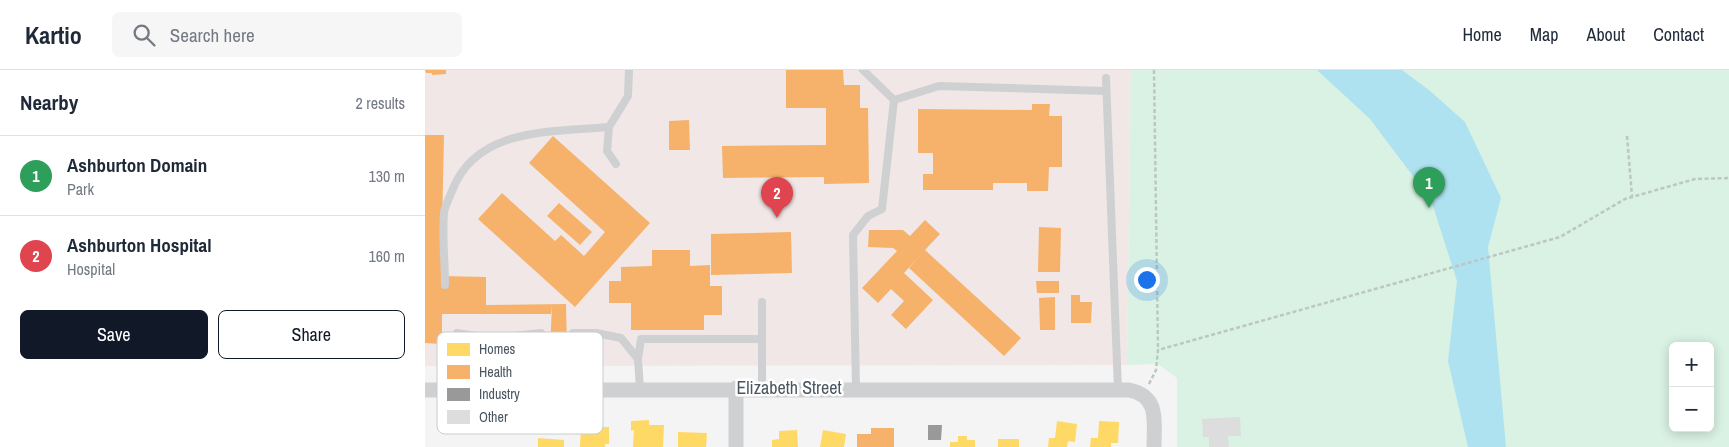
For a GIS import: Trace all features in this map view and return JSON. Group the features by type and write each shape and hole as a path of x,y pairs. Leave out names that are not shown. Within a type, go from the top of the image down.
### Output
{"street":[{"path":"736,388 736,447"},
{"name":"Elizabeth Street","path":"603,389 856,388 1118,390 1139,392 1150,400 1154,418 1154,447"}],"lane":[{"path":"616,164 607,150 609,127 628,96 629,70"},
{"path":"863,70 894,100"},
{"path":"1106,78 1118,390"},
{"path":"894,100 939,86 1107,91"},
{"path":"856,388 853,235 868,216 882,208 894,100"},
{"path":"445,285 444,211 455,181 470,160 493,144 528,133 609,127"},
{"path":"762,389 763,302"},
{"path":"603,334 621,338 639,359"},
{"path":"640,389 639,359 641,339 762,339"}],"path":[{"path":"1154,70 1158,350 1156,370"},
{"path":"1627,136 1632,196"},
{"path":"1158,350 1560,237 1632,196 1695,178 1729,178"}],"shaded area":[{"path":"425,70 1131,70 1127,365 603,366 603,332 437,332 437,366 425,366"}],"green space":[{"path":"1131,70 1729,70 1729,447 1177,447 1177,378 1158,364 1127,365"}],"water":[{"path":"1317,70 1402,70 1429,90 1465,122 1501,198 1488,247 1506,447 1468,447 1448,361 1457,281 1431,200 1370,119"}],"building: Homes":[{"path":"649,420 649,425 664,425 663,447 633,447 634,430 631,431 631,421"},
{"path":"1057,421 1077,424 1075,442 1068,441 1067,447 1048,447 1049,438 1055,438"},
{"path":"1099,421 1119,422 1118,443 1111,443 1111,447 1090,447 1091,438 1098,438"},
{"path":"603,427 609,427 609,444 605,444 605,447 580,447 580,434 603,434"},
{"path":"797,430 798,447 772,447 772,440 779,439 779,431"},
{"path":"823,430 846,434 844,447 820,447"},
{"path":"678,432 707,433 706,447 678,447"},
{"path":"958,436 967,436 967,440 975,440 975,447 950,447 950,442 958,442"},
{"path":"538,438 564,440 564,447 538,447"},
{"path":"998,439 1019,439 1019,447 998,447"}],"building: Health":[{"path":"425,70 446,70 446,74 432,75 432,73 426,73"},
{"path":"786,70 843,70 844,85 860,85 860,108 868,108 869,183 824,184 824,177 723,178 722,146 826,145 826,108 786,108"},
{"path":"1032,104 1050,104 1049,116 1062,116 1062,167 1049,167 1048,191 1027,191 1027,183 993,183 993,190 923,190 923,174 933,174 933,153 918,153 918,109 1032,110"},
{"path":"689,120 690,150 669,150 669,121"},
{"path":"425,135 444,135 441,276 486,277 486,305 566,304 567,332 551,332 552,305 551,314 442,314 442,332 437,332 437,344 425,343"},
{"path":"553,136 650,223 575,307 478,219 502,193 555,241 561,235 584,256 605,232 529,163"},
{"path":"559,203 592,232 580,245 547,216"},
{"path":"925,220 940,234 925,250 1021,338 1004,356 909,268 923,252 904,273 933,300 906,329 891,315 904,301 891,289 878,303 862,288 897,251 893,248 868,247 869,230 903,230 910,236"},
{"path":"1039,227 1061,228 1060,272 1038,272"},
{"path":"791,232 792,273 711,275 711,234"},
{"path":"652,250 690,250 690,266 710,265 710,286 722,286 722,315 704,315 704,330 631,330 631,303 609,303 609,281 621,281 621,267 652,266"},
{"path":"1036,281 1059,281 1059,293 1037,293"},
{"path":"1071,295 1080,295 1080,302 1092,302 1091,323 1071,323"},
{"path":"1055,297 1055,330 1040,330 1039,298"},
{"path":"871,428 894,428 894,447 857,447 857,434 871,434"}],"building: Industry":[{"path":"928,425 942,425 941,440 928,440"}],"building: Other":[{"path":"1240,417 1241,436 1228,436 1229,447 1209,447 1209,437 1203,437 1202,419"}],"place":[{"name":"Ashburton Domain","path":"1429,208"},
{"name":"Ashburton Hospital","path":"777,218"}]}
